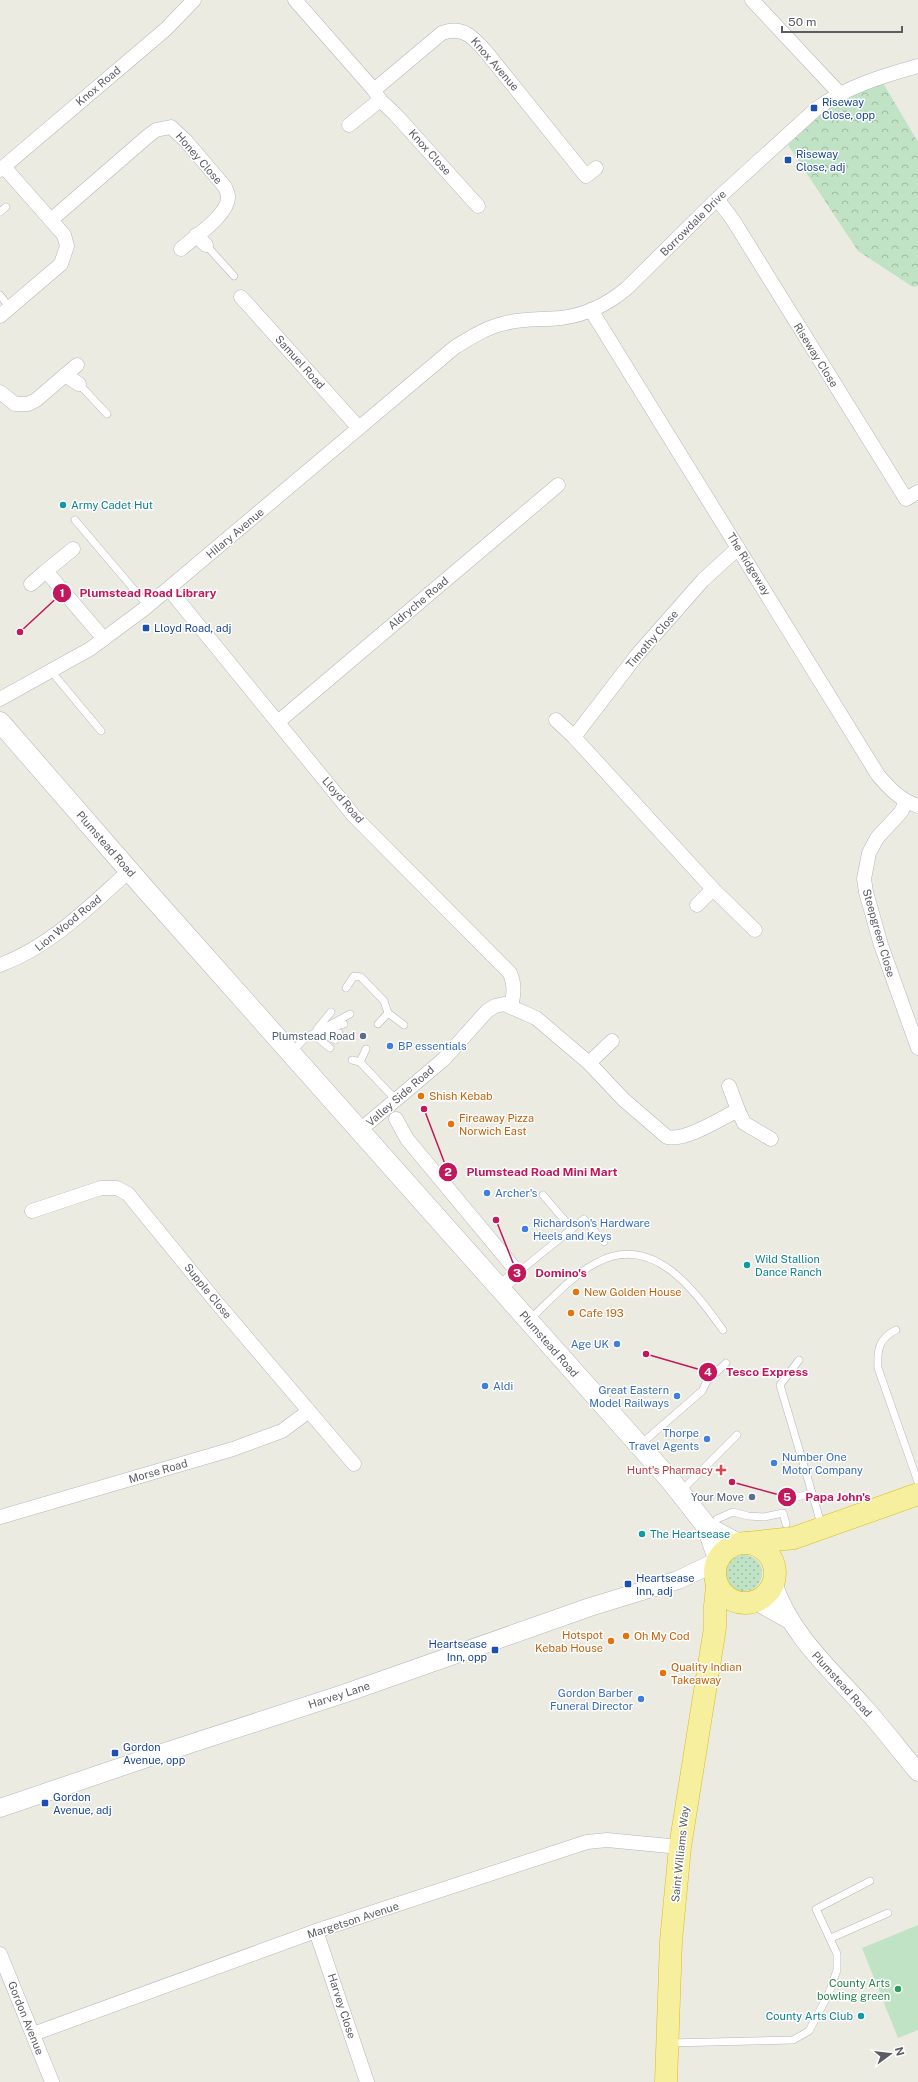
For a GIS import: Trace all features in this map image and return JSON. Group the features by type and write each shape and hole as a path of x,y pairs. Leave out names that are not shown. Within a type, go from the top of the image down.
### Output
{"highway":[{"path":"752,1602 739,1603 730,1600 723,1594 717,1585 717,1561 730,1547 790,1531 822,1528 918,1494"},
{"path":"715,1628 735,1610 764,1597 774,1579 790,1531"},
{"path":"743,1543 756,1545 767,1553 774,1565 774,1579"},
{"name":"Saint Williams Way","path":"666,2082 671,1941 680,1847 715,1628 717,1585"}],"main road":[{"name":"Plumstead Road","path":"0,722 129,871 292,1052 499,1289 680,1492 712,1523 743,1543"},
{"name":"Plumstead Road","path":"712,1523 717,1561"}],"street":[{"name":"Knox Road","path":"2,168 166,29 194,0"},
{"name":"Knox Close","path":"295,0 377,95 478,206"},
{"path":"752,0 840,94"},
{"name":"Knox Avenue","path":"377,95 442,33 450,30 464,31 475,39 487,53 586,176 596,168"},
{"name":"Borrowdale Drive","path":"455,347 472,336 502,324 520,320 561,318 591,310 613,300 628,288 717,199 816,109 840,94 867,82 918,66"},
{"path":"349,125 377,95"},
{"name":"Honey Close","path":"51,220 148,136 156,130 171,127 182,137 225,187 228,196 224,210 201,240 181,249"},
{"path":"2,168 64,235 67,246 66,254 61,264 5,312"},
{"name":"Riseway Close","path":"717,199 733,220 906,499 918,492"},
{"name":"Samuel Road","path":"241,297 359,428"},
{"name":"The Ridgeway","path":"591,310 878,775 892,792 912,804"},
{"name":"Hilary Avenue","path":"0,699 90,649 148,606 455,347"},
{"path":"0,392 15,404 28,404 77,364"},
{"path":"65,375 79,384"},
{"name":"Aldryche Road","path":"278,722 558,485"},
{"name":"Timothy Close","path":"574,737 637,655 703,580 738,548"},
{"path":"30,584 73,550"},
{"path":"46,571 104,639"},
{"name":"Lloyd Road","path":"169,589 354,816 510,973 513,981 514,992 511,1006"},
{"path":"556,720 574,737 713,889 755,930"},
{"name":"Steepgreen Close","path":"912,804 901,812 877,838 869,853 864,879 866,892 881,946 918,1048"},
{"name":"Lion Wood Road","path":"0,965 28,953 49,940 129,871"},
{"path":"697,905 713,889"},
{"name":"Valley Side Road","path":"360,1130 380,1115 395,1099 444,1059 487,1011 495,1006 504,1004 511,1006"},
{"path":"511,1006 536,1018 589,1063 624,1100 667,1137 673,1138 685,1136 738,1110"},
{"path":"589,1063 612,1041"},
{"path":"729,1086 744,1123 771,1140"},
{"path":"396,1119 407,1139 515,1272 499,1289"},
{"name":"Supple Close","path":"32,1211 101,1188 117,1188 128,1194 354,1464"},
{"name":"Morse Road","path":"0,1517 233,1449 282,1431 309,1411"},
{"name":"Harvey Lane","path":"0,1808 346,1693 590,1608 678,1580 717,1561"},
{"name":"Plumstead Road","path":"774,1579 788,1619 812,1651 865,1708 918,1772"},
{"name":"Harvey Lane","path":"678,1580 717,1585"},
{"name":"Plumstead Road","path":"752,1602 788,1619"},
{"name":"Margetson Avenue","path":"33,2034 316,1931 587,1842 607,1840 680,1847"},
{"name":"Harvey Close","path":"316,1931 367,2082"},
{"name":"Gordon Avenue","path":"0,1954 52,2082"}],"lane":[{"path":"0,212 6,207"},
{"path":"201,240 234,276"},
{"path":"0,295 5,312"},
{"path":"79,384 108,414"},
{"path":"75,520 148,606"},
{"path":"51,671 101,731"},
{"path":"346,988 354,976 361,977 384,1001 388,1013 404,1025"},
{"path":"313,1034 331,1012"},
{"path":"378,1024 388,1013"},
{"path":"292,1052 305,1038 350,1014"},
{"path":"313,1034 344,1024"},
{"path":"313,1034 326,1031 339,1033"},
{"path":"313,1034 326,1035 335,1040"},
{"path":"313,1034 330,1048"},
{"path":"360,1062 362,1050"},
{"path":"352,1060 360,1062 395,1099"},
{"path":"543,1195 572,1229"},
{"path":"515,1272 584,1219 604,1242"},
{"path":"528,1320 580,1274 596,1262 615,1255 633,1254 653,1260 677,1274 699,1298 723,1330"},
{"path":"896,1330 889,1333 879,1343 877,1353 878,1368 918,1482"},
{"path":"799,1360 780,1384 822,1528"},
{"path":"639,1445 702,1391 707,1381 726,1363"},
{"path":"680,1492 737,1435"},
{"path":"786,1500 812,1493"},
{"path":"712,1523 733,1512 748,1516 764,1517 783,1513 790,1531"},
{"path":"667,2042 792,2040 809,2031 829,1993 838,1970 837,1954 831,1938 816,1909 870,1881"},
{"path":"831,1938 888,1913"}],"green space":[{"path":"880,78 918,142 918,286 913,287 858,251 788,145 835,101"},
{"path":"744,1555 754,1558 759,1563 762,1573 759,1583 754,1588 744,1591 734,1588 729,1583 726,1573 729,1563 734,1558"},
{"name":"County Arts bowling green","path":"918,1925 918,2030 898,2038 862,1948"}],"place":[{"name":"Riseway Close, opp","path":"814,108"},
{"name":"Riseway Close, adj","path":"788,160"},
{"name":"Army Cadet Hut","path":"63,505"},
{"name":"Lloyd Road, adj","path":"146,628"},
{"name":"Plumstead Road Library","path":"20,632"},
{"name":"Plumstead Road","path":"363,1036"},
{"name":"BP essentials","path":"390,1046"},
{"name":"Shish Kebab","path":"421,1096"},
{"name":"Plumstead Road Mini Mart","path":"424,1109"},
{"name":"Fireaway Pizza Norwich East","path":"451,1124"},
{"name":"Archer's","path":"487,1193"},
{"name":"Domino's","path":"496,1220"},
{"name":"Richardson's Hardware Heels and Keys","path":"525,1229"},
{"name":"Wild Stallion Dance Ranch","path":"747,1265"},
{"name":"New Golden House","path":"576,1292"},
{"name":"Cafe 193","path":"571,1313"},
{"name":"Age UK","path":"617,1344"},
{"name":"Tesco Express","path":"646,1354"},
{"name":"Aldi","path":"485,1386"},
{"name":"Great Eastern Model Railways","path":"677,1396"},
{"name":"Thorpe Travel Agents","path":"707,1439"},
{"name":"Number One Motor Company","path":"774,1463"},
{"name":"Hunt's Pharmacy","path":"721,1470"},
{"name":"Papa John's","path":"732,1482"},
{"name":"Your Move","path":"752,1497"},
{"name":"The Heartsease","path":"642,1534"},
{"name":"Heartsease Inn, adj","path":"628,1584"},
{"name":"Oh My Cod","path":"626,1636"},
{"name":"Hotspot Kebab House","path":"611,1641"},
{"name":"Heartsease Inn, opp","path":"495,1650"},
{"name":"Quality Indian Takeaway","path":"663,1673"},
{"name":"Gordon Barber Funeral Director","path":"641,1699"},
{"name":"Gordon Avenue, opp","path":"115,1753"},
{"name":"Gordon Avenue, adj","path":"45,1803"},
{"name":"County Arts bowling green","path":"898,1989"},
{"name":"County Arts Club","path":"861,2016"}]}
